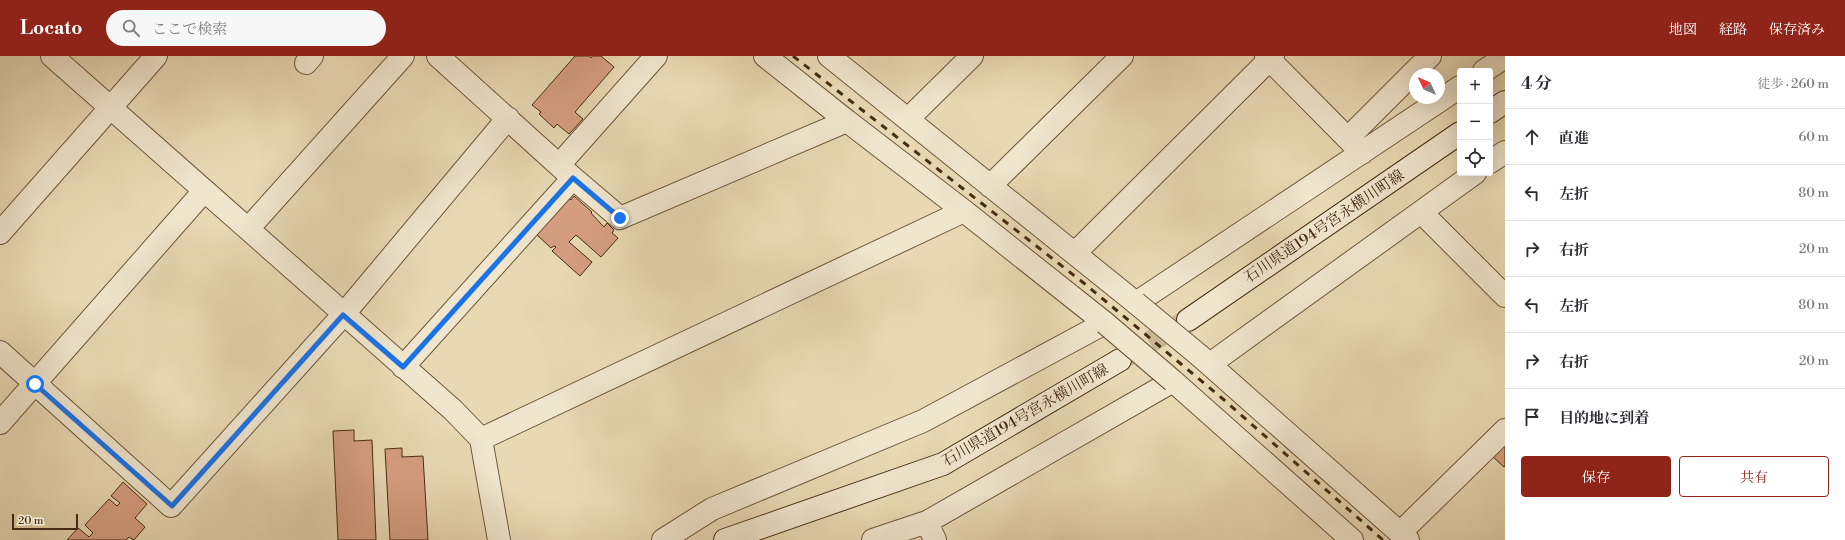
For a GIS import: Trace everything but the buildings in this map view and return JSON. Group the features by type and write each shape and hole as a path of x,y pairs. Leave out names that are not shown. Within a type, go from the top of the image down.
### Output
{"street":[{"path":"52,56 343,315 453,410 481,439 499,540"},
{"path":"0,234 156,56"},
{"path":"248,229 403,56"},
{"path":"438,56 566,172 620,218 847,121"},
{"path":"403,367 566,172 656,56"},
{"path":"764,56 964,211 1105,323 1173,381 1352,540"},
{"path":"829,56 1075,253 1205,360 1404,536 1505,430"},
{"path":"908,119 972,56"},
{"path":"990,186 1122,56"},
{"path":"1355,146 1430,56"},
{"path":"1075,253 1270,57 1355,146"},
{"path":"1488,68 1505,57"},
{"path":"1136,303 1355,146 1457,89"},
{"path":"1493,110 1505,102"},
{"path":"0,352 172,506 343,315 508,118"},
{"name":"石川県道194号宮永横川町線","path":"1188,320 1457,135"},
{"path":"1493,160 1505,152"},
{"path":"1205,360 1421,212 1471,176"},
{"path":"0,423 204,191"},
{"path":"481,439 964,211"},
{"path":"1421,212 1503,290"},
{"path":"663,540 712,509 923,421 1105,323"},
{"name":"石川県道194号宮永横川町線","path":"725,540 943,464 1120,360"},
{"path":"873,540 931,531 1173,381"}],"tunnel":[{"path":"1121,359 1186,321"}],"railway":[{"path":"793,56 1085,284 1223,399 1383,540"}],"route":[{"path":"35,384 172,506 343,315 403,367 573,178 620,218"}]}
